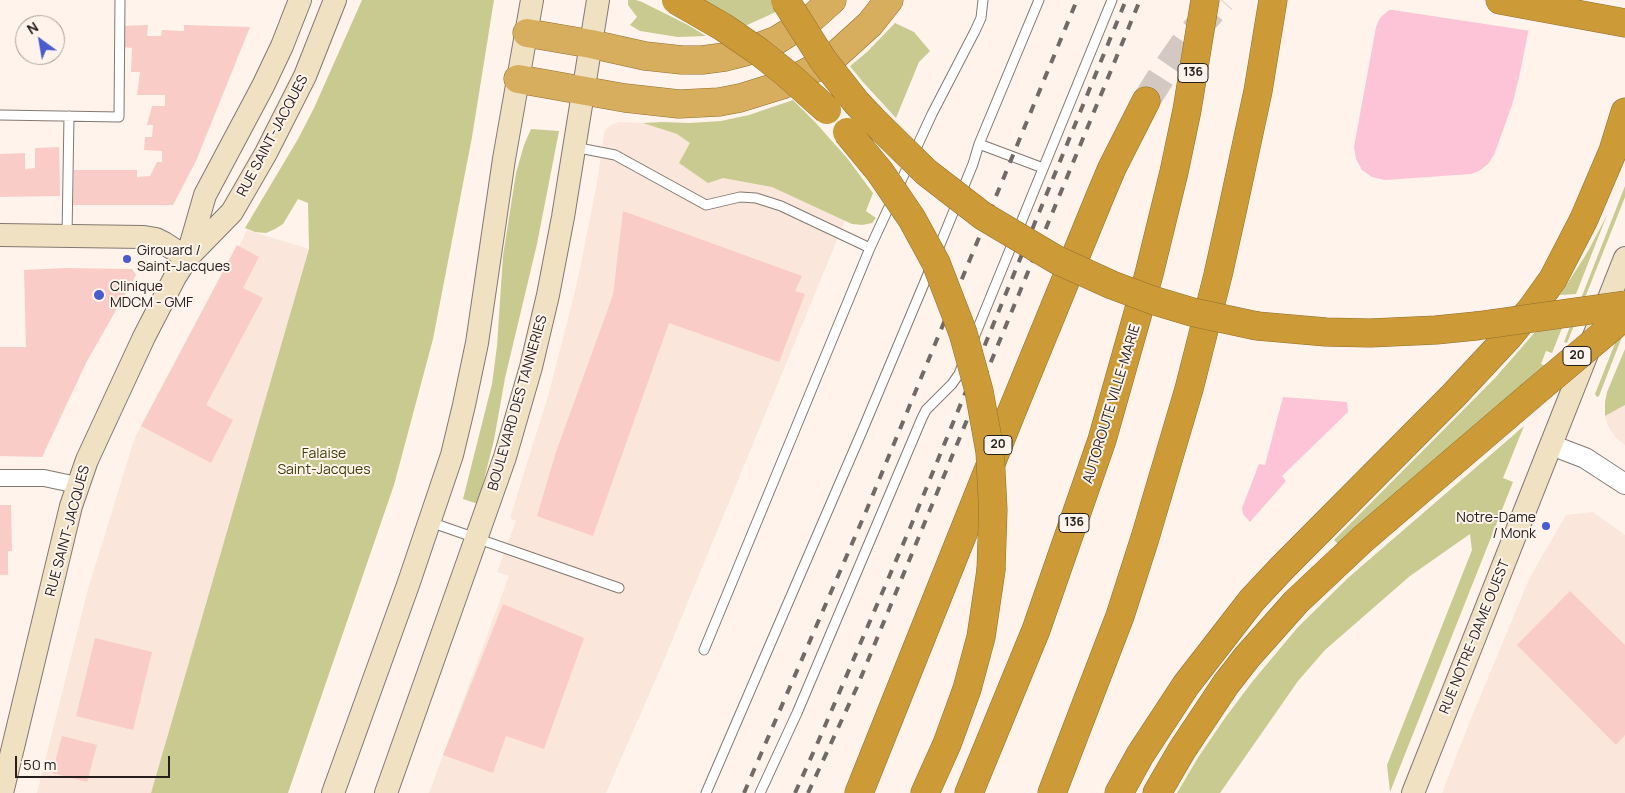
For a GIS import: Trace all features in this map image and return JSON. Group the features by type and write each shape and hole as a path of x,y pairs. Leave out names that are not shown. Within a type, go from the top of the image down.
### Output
{"highway":[{"path":"676,0 716,23 758,51 827,110 847,132 897,196 917,228 939,271 963,333 979,391 990,452 992,510 991,570 981,637 970,680 954,727 925,793"},
{"path":"785,0 823,60 851,96 926,172 984,216 1057,260 1112,285 1152,300 1216,318 1257,326 1326,332 1370,333 1476,326 1625,305"},
{"path":"527,33 663,59 688,60 724,57 745,52 777,40 812,18 832,0"},
{"path":"518,79 625,98 679,104 718,102 762,92 801,76 837,54 870,24 890,0"},
{"name":"AUTOROUTE VILLE-MARIE","path":"969,793 1039,621 1089,481 1113,403 1149,274 1178,154 1194,71 1204,0"},
{"path":"1052,793 1120,616 1189,389 1232,212 1258,91 1273,0"},
{"path":"1500,0 1625,23"},
{"name":"20","path":"859,793 1015,402 1097,204 1112,168 1146,101"},
{"path":"1119,793 1140,755 1186,686 1252,600 1454,396 1504,342 1533,307 1552,279 1584,219 1613,151 1625,112"},
{"name":"20","path":"1156,793 1226,684 1247,657 1296,602 1363,539 1625,316"}],"main road":[{"name":"RUE SAINT-JACQUES","path":"2,793 77,485 100,430 168,291 187,258 232,212 266,153 304,76 335,0"},
{"path":"333,793 452,455 472,366 504,159 532,0"},
{"name":"BOULEVARD DES TANNERIES","path":"386,793 505,457 531,367 548,295 563,217 598,0"},
{"name":"RUE SAINT-JACQUES","path":"187,258 204,195 263,86 282,46 293,2"},
{"path":"0,235 156,239 187,258"},
{"name":"RUE NOTRE-DAME OUEST","path":"1413,793 1625,258"}],"street":[{"path":"1551,445 1585,458 1625,484"},
{"path":"0,478 44,478 77,485"}],"lane":[{"path":"0,115 119,117 120,0"},
{"path":"704,650 870,248 932,114 981,18 983,0"},
{"path":"706,793 920,295 973,164 979,144 1040,0"},
{"path":"760,793 797,713 922,418 926,410 959,374 1112,0"},
{"path":"67,236 69,116"},
{"path":"979,144 1043,168"},
{"path":"574,148 615,155 706,205 740,197 756,198 781,206 870,248"},
{"path":"430,522 619,588"}],"shaded area":[{"path":"1409,0 1531,18 1512,105 1494,155 1488,164 1479,171 1471,174 1385,180 1372,177 1362,170 1356,159 1354,147 1376,27 1380,18 1388,11"},
{"path":"619,122 643,123 677,134 849,211 661,667 606,793 429,793 509,576 497,572 516,521 510,518 549,393 577,283 597,183 604,133 611,125"},
{"path":"247,230 309,249 151,793 37,793 88,589 135,437 225,275"},
{"path":"1283,397 1347,402 1348,412 1282,476 1286,481 1250,522 1243,514 1242,508 1259,464 1265,465"},
{"path":"1625,405 1625,445 1616,438 1609,428 1605,416"},
{"path":"1593,512 1625,535 1625,793 1442,793 1530,577 1566,515"}],"green space":[{"name":"Falaise Saint-Jacques","path":"362,0 494,0 472,137 433,339 394,485 288,793 151,793 309,249 308,203 298,199 283,224 266,233 255,232 245,228 298,139 314,108"},
{"path":"628,0 642,2 706,36 678,37 640,31 630,25 637,17 628,5"},
{"path":"702,0 771,0 778,11 745,26"},
{"path":"895,23 914,32 930,51 919,62 896,118 850,66 867,52"},
{"path":"793,100 847,158 873,193 866,211 876,218 872,223 852,224 772,187 723,178 708,183 679,163 690,143 677,134 643,123 721,121 749,115"},
{"path":"531,129 559,131 537,244 505,378 494,440 478,504 463,499 492,384 497,346 503,256 516,173"},
{"path":"1625,186 1625,197 1567,343 1564,342"},
{"path":"1607,215 1576,294 1560,295 1587,253"},
{"path":"1625,318 1625,329 1597,397 1595,394"},
{"path":"1562,328 1552,353 1546,351 1541,364 1548,367 1340,546 1334,540 1495,378 1536,331"},
{"path":"1625,349 1625,405 1605,416 1607,392"},
{"path":"1524,426 1503,478 1513,482 1390,792 1387,765 1472,550 1470,534 1410,576 1325,650 1298,681 1220,793 1177,793 1225,718 1298,627 1349,577"}],"pier":[{"path":"1403,0 1533,0 1531,31 1386,9"}],"building":[{"path":"148,25 147,36 161,36 162,30 184,31 184,25 250,27 196,161 173,205 73,205 74,170 137,170 137,177 150,176 157,162 162,162 162,151 144,150 145,137 152,137 153,125 147,125 152,106 165,106 165,95 137,95 140,72 131,72 132,48 123,47 122,26"},
{"path":"59,147 60,196 0,197 0,154 25,153 25,169 35,168 35,148"},
{"path":"623,211 802,276 795,291 805,294 779,362 669,323 593,536 537,516 556,452 613,295"},
{"path":"237,245 259,257 243,288 263,298 206,405 233,420 211,463 141,426"},
{"path":"66,268 132,269 136,275 86,363 42,457 0,456 0,347 26,347 24,270"},
{"path":"0,505 11,505 12,551 8,551 8,575 0,575"},
{"path":"1570,591 1625,645 1625,735 1616,745 1517,645"},
{"path":"503,604 584,638 544,749 506,736 493,773 443,755"},
{"path":"95,638 152,652 133,730 76,716"},
{"path":"62,736 97,745 87,782 52,773"}],"tunnel":[{"path":"1146,101 1188,38 1222,0"}],"railway":[{"path":"744,793 867,509 1077,0"},
{"path":"795,793 910,528 1126,0"},
{"path":"808,793 857,687 1140,0"}],"place":[{"name":"Girouard / Saint-Jacques","path":"127,259"},
{"name":"Clinique MDCM - GMF","path":"99,295"},
{"name":"Notre-Dame / Monk","path":"1546,526"}]}
